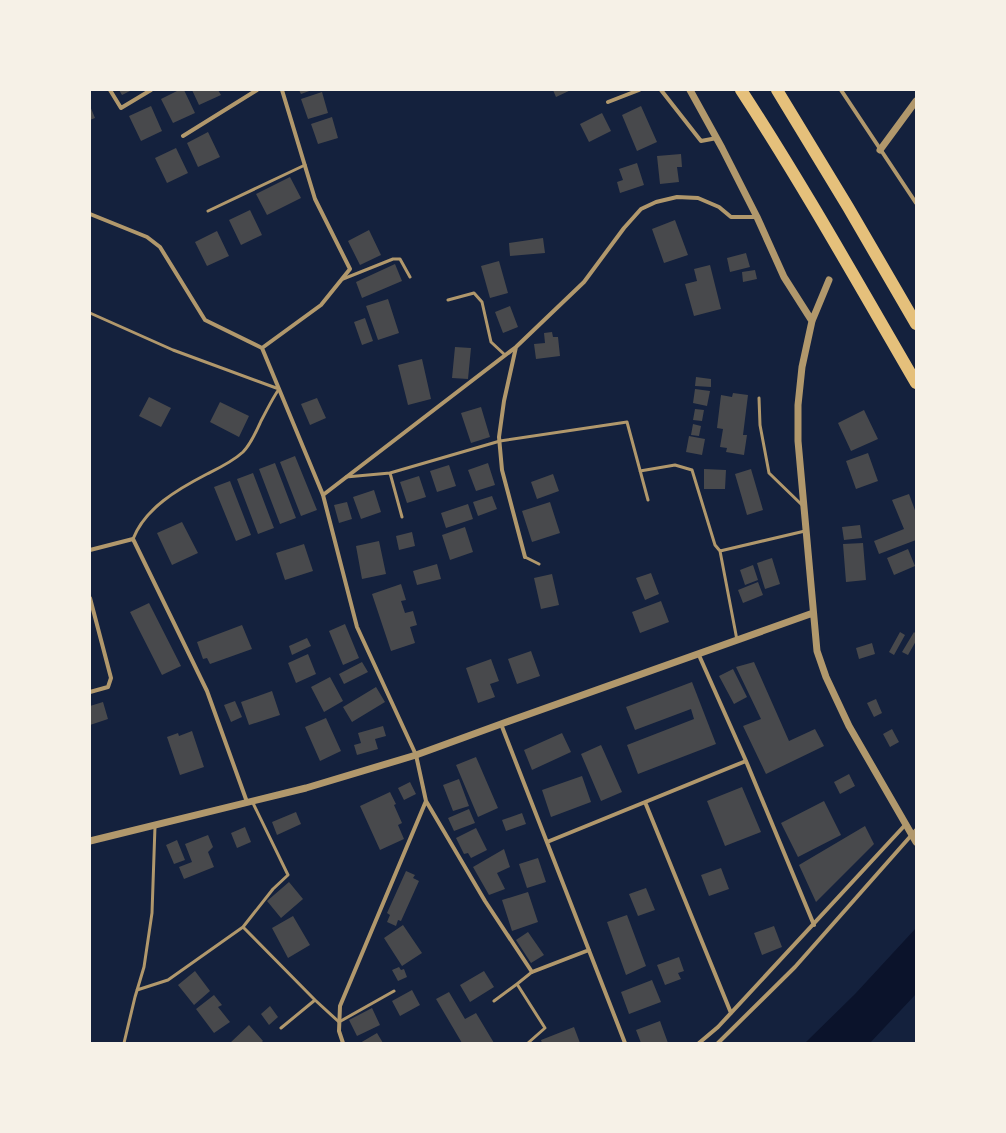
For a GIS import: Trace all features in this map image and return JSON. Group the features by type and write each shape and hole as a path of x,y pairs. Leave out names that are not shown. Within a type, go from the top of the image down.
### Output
{"highway":[{"path":"741,90 844,260 916,383"},
{"path":"777,90 848,207 916,324"}],"street":[{"path":"110,90 121,108 151,90"},
{"path":"184,136 258,90"},
{"path":"262,348 322,305 350,269 315,199 282,90"},
{"path":"608,102 639,90"},
{"path":"661,90 701,141 717,138"},
{"path":"690,90 758,217 784,277 812,322"},
{"path":"841,90 916,203"},
{"path":"880,150 916,101"},
{"path":"323,495 516,347 584,282 624,228 641,210 656,202 677,197 698,198 719,207 731,217 758,217"},
{"path":"90,214 147,238 160,247 205,320 262,348 323,495 357,627 416,756 426,801 485,901 532,972 589,950"},
{"path":"718,1043 795,966 915,836 906,824 849,726 826,677 818,651 803,506 798,441 798,405 802,367 812,322 829,280"},
{"path":"516,347 504,401 500,441 502,470 525,557"},
{"path":"90,550 133,539 207,691 250,801"},
{"path":"90,598 111,678 108,687 90,692"},
{"path":"90,841 306,788 416,756 698,653 813,613"},
{"path":"698,653 746,761 814,925"},
{"path":"501,724 625,1043"},
{"path":"547,842 746,761"},
{"path":"343,1043 339,1031 340,1006 426,801"},
{"path":"645,802 731,1013"},
{"path":"699,1043 718,1027 906,824"}],"lane":[{"path":"208,211 305,165"},
{"path":"341,280 393,259 400,259 410,277"},
{"path":"448,300 474,293 482,302 491,342 505,356"},
{"path":"90,313 173,350 279,389 251,442 244,451 235,458 166,499 148,515 137,528 133,539"},
{"path":"759,398 760,425 769,473 803,506"},
{"path":"346,477 390,473 500,441 628,422 648,500"},
{"path":"640,471 675,465 692,470 715,545 720,551 737,640"},
{"path":"390,473 402,517"},
{"path":"720,551 806,531"},
{"path":"525,557 539,564"},
{"path":"137,990 168,980 243,927 273,889 288,875 250,801"},
{"path":"124,1043 144,967 152,913 155,825"},
{"path":"243,927 315,1000 339,1022 394,991"},
{"path":"494,1001 532,972"},
{"path":"517,984 545,1028 528,1043"},
{"path":"281,1028 315,1000"}],"water":[{"path":"916,928 916,994 870,1043 805,1043 855,994"}],"building":[{"path":"119,90 132,90 122,95"},
{"path":"179,90 184,90 195,113 173,123 161,99"},
{"path":"192,90 218,90 221,95 199,105"},
{"path":"299,90 312,90 301,94"},
{"path":"553,90 571,90 556,97"},
{"path":"322,92 328,113 308,119 301,99"},
{"path":"90,106 95,118 90,120"},
{"path":"151,106 162,131 141,141 129,116"},
{"path":"641,106 657,142 637,151 622,115"},
{"path":"602,113 611,131 589,142 580,124"},
{"path":"332,117 338,138 318,144 311,124"},
{"path":"208,132 220,157 198,167 187,143"},
{"path":"176,148 188,173 167,183 155,158"},
{"path":"681,154 682,167 677,167 679,182 660,184 657,156"},
{"path":"637,163 644,185 620,193 617,182 623,180 619,169"},
{"path":"290,177 301,198 267,215 256,194"},
{"path":"250,210 262,235 241,245 229,220"},
{"path":"675,220 688,255 664,263 652,229"},
{"path":"369,230 381,255 360,265 348,241"},
{"path":"217,231 229,256 207,266 195,242"},
{"path":"543,238 545,253 510,256 509,243"},
{"path":"746,253 750,267 730,272 727,258"},
{"path":"499,261 508,293 490,298 481,266"},
{"path":"395,264 402,281 362,298 356,282"},
{"path":"710,265 721,309 694,316 685,284 697,281 694,269"},
{"path":"755,270 757,279 743,282 742,272"},
{"path":"388,299 399,333 378,340 366,306"},
{"path":"510,306 518,327 503,333 495,312"},
{"path":"365,318 373,341 362,345 354,322"},
{"path":"552,332 553,337 558,337 560,356 536,359 534,344 545,343 544,333"},
{"path":"455,347 471,348 468,379 452,378"},
{"path":"422,359 431,399 408,405 398,365"},
{"path":"696,377 711,379 711,387 695,386"},
{"path":"695,389 710,391 707,406 693,403"},
{"path":"733,393 748,395 743,435 747,435 744,455 726,452 727,448 720,447 723,429 717,428 721,395 732,397"},
{"path":"149,397 171,408 161,427 139,416"},
{"path":"317,398 326,418 310,425 301,404"},
{"path":"220,402 249,416 239,437 210,422"},
{"path":"481,407 490,437 471,443 461,413"},
{"path":"695,409 704,410 702,421 693,420"},
{"path":"864,410 878,439 851,451 838,423"},
{"path":"693,424 701,426 699,436 691,435"},
{"path":"689,436 705,439 702,455 686,452"},
{"path":"868,453 878,481 856,489 846,461"},
{"path":"295,456 317,510 301,516 280,462"},
{"path":"275,463 296,518 280,524 259,469"},
{"path":"488,463 495,485 476,491 468,470"},
{"path":"449,465 456,486 437,492 430,471"},
{"path":"704,469 726,470 725,489 704,489"},
{"path":"751,469 763,510 747,515 735,474"},
{"path":"253,473 274,528 258,534 237,479"},
{"path":"553,474 559,491 537,499 531,482"},
{"path":"419,476 426,497 407,503 400,482"},
{"path":"230,481 251,535 236,541 214,487"},
{"path":"374,490 381,512 361,519 353,497"},
{"path":"909,494 916,513 916,540 879,554 874,541 904,529 892,500"},
{"path":"492,496 497,509 478,516 473,502"},
{"path":"347,502 352,519 339,523 334,505"},
{"path":"550,502 560,533 532,542 522,511"},
{"path":"468,504 473,519 446,528 441,513"},
{"path":"182,522 198,553 172,565 157,533"},
{"path":"860,525 862,538 844,540 842,527"},
{"path":"465,527 473,552 450,560 442,535"},
{"path":"412,532 415,546 399,550 396,536"},
{"path":"379,541 386,574 362,579 356,546"},
{"path":"863,543 866,580 846,582 843,544"},
{"path":"304,544 313,571 285,580 276,553"},
{"path":"908,549 915,566 894,575 887,558"},
{"path":"772,558 780,584 765,589 757,563"},
{"path":"437,564 441,579 417,585 413,571"},
{"path":"753,565 758,580 745,585 740,570"},
{"path":"651,573 659,594 645,600 636,578"},
{"path":"552,574 559,605 541,609 534,578"},
{"path":"758,582 763,595 743,603 738,590"},
{"path":"401,584 406,600 401,601 405,613 413,611 417,625 410,627 415,643 391,651 372,594"},
{"path":"661,601 669,622 640,633 632,612"},
{"path":"149,603 181,666 162,675 130,612"},
{"path":"345,624 359,658 343,665 329,631"},
{"path":"242,625 252,649 210,664 207,658 203,659 197,642"},
{"path":"900,632 905,635 894,655 889,652"},
{"path":"914,632 916,634 916,641 908,655 902,652"},
{"path":"307,638 311,646 292,655 289,646"},
{"path":"872,643 875,654 859,659 856,648"},
{"path":"531,651 540,676 517,684 508,659"},
{"path":"308,654 316,674 296,683 288,663"},
{"path":"491,659 499,681 490,684 495,697 478,703 466,668"},
{"path":"362,662 368,672 344,684 339,674"},
{"path":"754,662 789,741 815,729 824,746 766,774 743,726 761,719 736,667"},
{"path":"733,669 747,697 734,704 719,676"},
{"path":"330,677 343,701 324,712 311,687"},
{"path":"692,682 716,744 638,774 627,745 694,719 691,709 635,730 626,707"},
{"path":"376,687 385,702 352,722 343,707"},
{"path":"272,691 280,715 249,725 241,702"},
{"path":"876,699 882,713 874,717 867,703"},
{"path":"235,701 242,717 231,722 224,705"},
{"path":"103,702 108,719 90,725 90,706"},
{"path":"326,718 341,751 320,761 305,727"},
{"path":"383,726 386,736 375,739 378,749 357,755 354,745 361,743 358,733"},
{"path":"892,729 899,742 890,747 883,734"},
{"path":"192,731 204,767 180,775 167,737 178,733 179,736"},
{"path":"562,733 571,752 532,770 524,750"},
{"path":"601,745 622,792 601,801 581,754"},
{"path":"476,757 498,808 478,817 456,765"},
{"path":"849,774 855,786 840,794 834,782"},
{"path":"582,776 591,802 551,817 542,790"},
{"path":"459,779 469,806 453,811 443,785"},
{"path":"410,782 416,794 404,800 398,788"},
{"path":"742,787 761,832 725,846 707,801"},
{"path":"390,792 396,804 394,805 402,823 398,825 404,839 380,850 360,806"},
{"path":"824,801 841,835 798,857 781,823"},
{"path":"469,809 475,823 454,831 448,818"},
{"path":"296,812 301,824 277,835 272,822"},
{"path":"522,813 526,824 506,831 502,820"},
{"path":"865,826 874,844 816,902 799,865"},
{"path":"245,827 251,842 237,848 231,833"},
{"path":"476,828 487,850 471,858 468,853 464,854 456,838"},
{"path":"208,835 213,847 208,852 214,867 184,879 179,867 192,862 185,844"},
{"path":"177,840 185,860 174,864 166,845"},
{"path":"504,849 510,867 497,873 505,889 489,895 473,867"},
{"path":"538,858 546,882 527,888 519,864"},
{"path":"721,868 729,889 709,896 701,875"},
{"path":"406,871 415,875 413,878 419,881 401,921 398,920 396,926 387,922 390,915 387,913"},
{"path":"289,882 303,899 281,918 267,901"},
{"path":"646,888 655,910 638,916 629,894"},
{"path":"528,892 538,922 512,931 502,900"},
{"path":"627,915 646,966 626,975 607,922"},
{"path":"293,916 310,945 288,958 272,928"},
{"path":"403,925 422,953 402,966 384,938"},
{"path":"774,926 782,947 762,955 754,933"},
{"path":"528,932 544,955 531,963 516,940"},
{"path":"679,957 684,971 678,973 681,979 665,985 657,965"},
{"path":"399,967 401,970 404,969 407,977 398,981 392,970"},
{"path":"195,971 210,991 194,1005 178,985"},
{"path":"484,971 494,987 470,1002 460,985"},
{"path":"652,980 661,1002 629,1014 621,992"},
{"path":"412,990 420,1005 400,1016 392,1001"},
{"path":"449,992 465,1019 476,1013 494,1043 462,1043 436,999"},
{"path":"214,995 222,1005 218,1007 230,1022 214,1033 196,1009"},
{"path":"270,1006 278,1017 269,1025 261,1014"},
{"path":"372,1008 380,1025 357,1036 349,1020"},
{"path":"660,1021 668,1043 641,1043 636,1030"},
{"path":"249,1025 263,1041 261,1043 230,1043"},
{"path":"574,1027 580,1043 542,1043 541,1040"},
{"path":"377,1033 383,1043 360,1043"}]}
